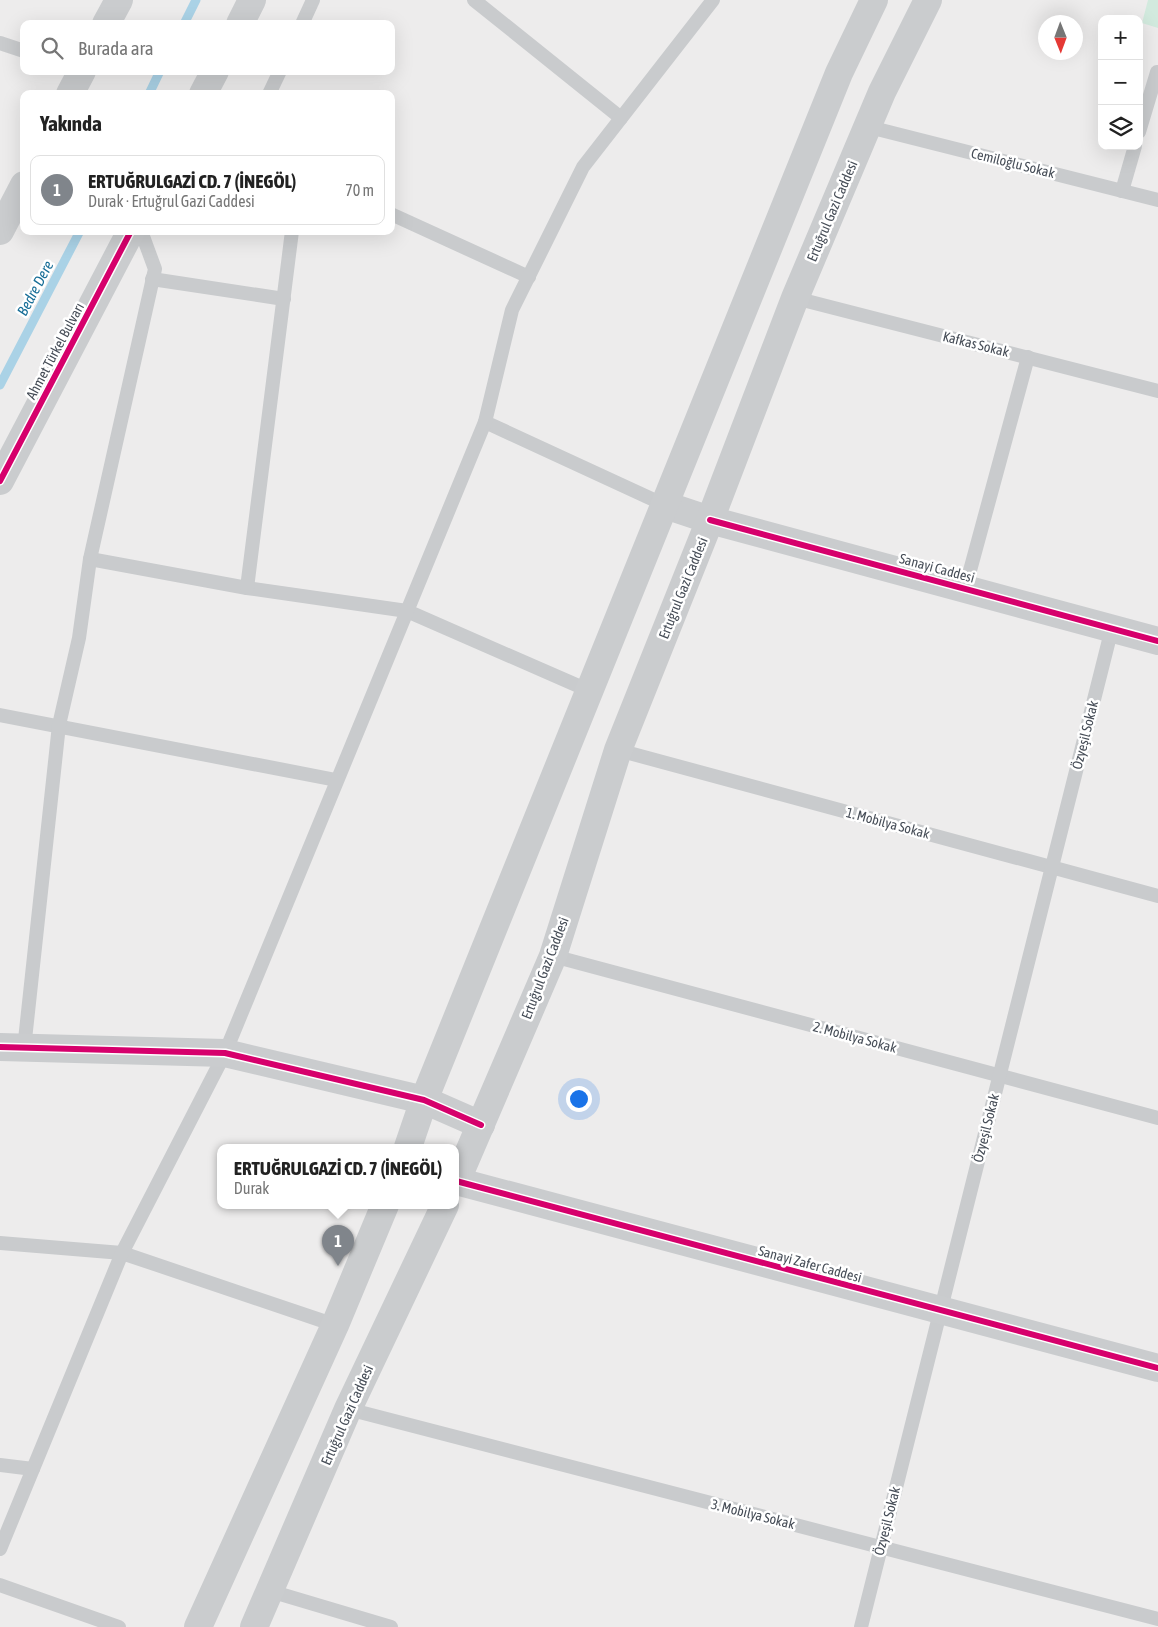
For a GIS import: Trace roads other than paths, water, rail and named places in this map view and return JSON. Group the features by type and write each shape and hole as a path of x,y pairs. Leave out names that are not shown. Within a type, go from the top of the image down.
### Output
{"main road":[{"path":"108,20 118,0"},
{"path":"242,20 252,0"},
{"path":"409,1144 424,1100 839,73 874,0"},
{"name":"Ertuğrul Gazi Caddesi","path":"459,1174 553,956 618,750 710,520 795,298 869,127 882,92 928,0"},
{"path":"72,90 80,75"},
{"path":"205,90 213,75"},
{"path":"0,231 20,193"},
{"name":"Ahmet Türkel Bulvarı","path":"0,482 129,235"},
{"name":"Sanayi Caddesi","path":"665,505 710,520 1158,641"},
{"path":"12,1048 225,1053 424,1100 481,1125"},
{"name":"Sanayi Zafer Caddesi","path":"459,1182 940,1312 1158,1368"},
{"path":"198,1627 335,1325 383,1209"},
{"name":"Ertuğrul Gazi Caddesi","path":"254,1627 348,1409 443,1209"}],"lane":[{"path":"304,20 313,0"},
{"path":"474,0 621,118"},
{"path":"0,1549 122,1253 225,1053 485,422 512,310 584,167 714,0"},
{"path":"0,43 20,50"},
{"path":"1143,119 1157,72"},
{"path":"271,90 278,75"},
{"name":"Cemiloğlu Sokak","path":"869,127 1158,200"},
{"path":"1122,191 1134,150"},
{"path":"395,216 529,277"},
{"path":"12,1048 60,725 79,638 90,559 155,269 143,235"},
{"path":"247,588 292,235"},
{"path":"152,279 284,299"},
{"name":"Kafkas Sokak","path":"795,298 1158,391"},
{"path":"965,589 1028,357"},
{"path":"485,422 665,505"},
{"path":"90,559 247,588 407,611 590,692"},
{"name":"Özyeşil Sokak","path":"861,1627 1112,628"},
{"path":"0,715 60,725 336,780"},
{"name":"1. Mobilya Sokak","path":"618,750 1158,896"},
{"name":"2. Mobilya Sokak","path":"553,956 1158,1118"},
{"path":"0,1243 122,1253 335,1325"},
{"name":"3. Mobilya Sokak","path":"348,1409 1158,1619"},
{"path":"0,1465 33,1469"},
{"path":"0,1585 118,1627"},
{"path":"270,1591 392,1627"}],"waterway":[{"name":"Bedre Dere","path":"186,20 196,0"},
{"name":"Bedre Dere","path":"151,90 158,75"},
{"name":"Bedre Dere","path":"0,385 78,235"}],"place":[{"name":"ERTUĞRULGAZİ CD. 7 (İNEGÖL)","path":"338,1266"}]}
